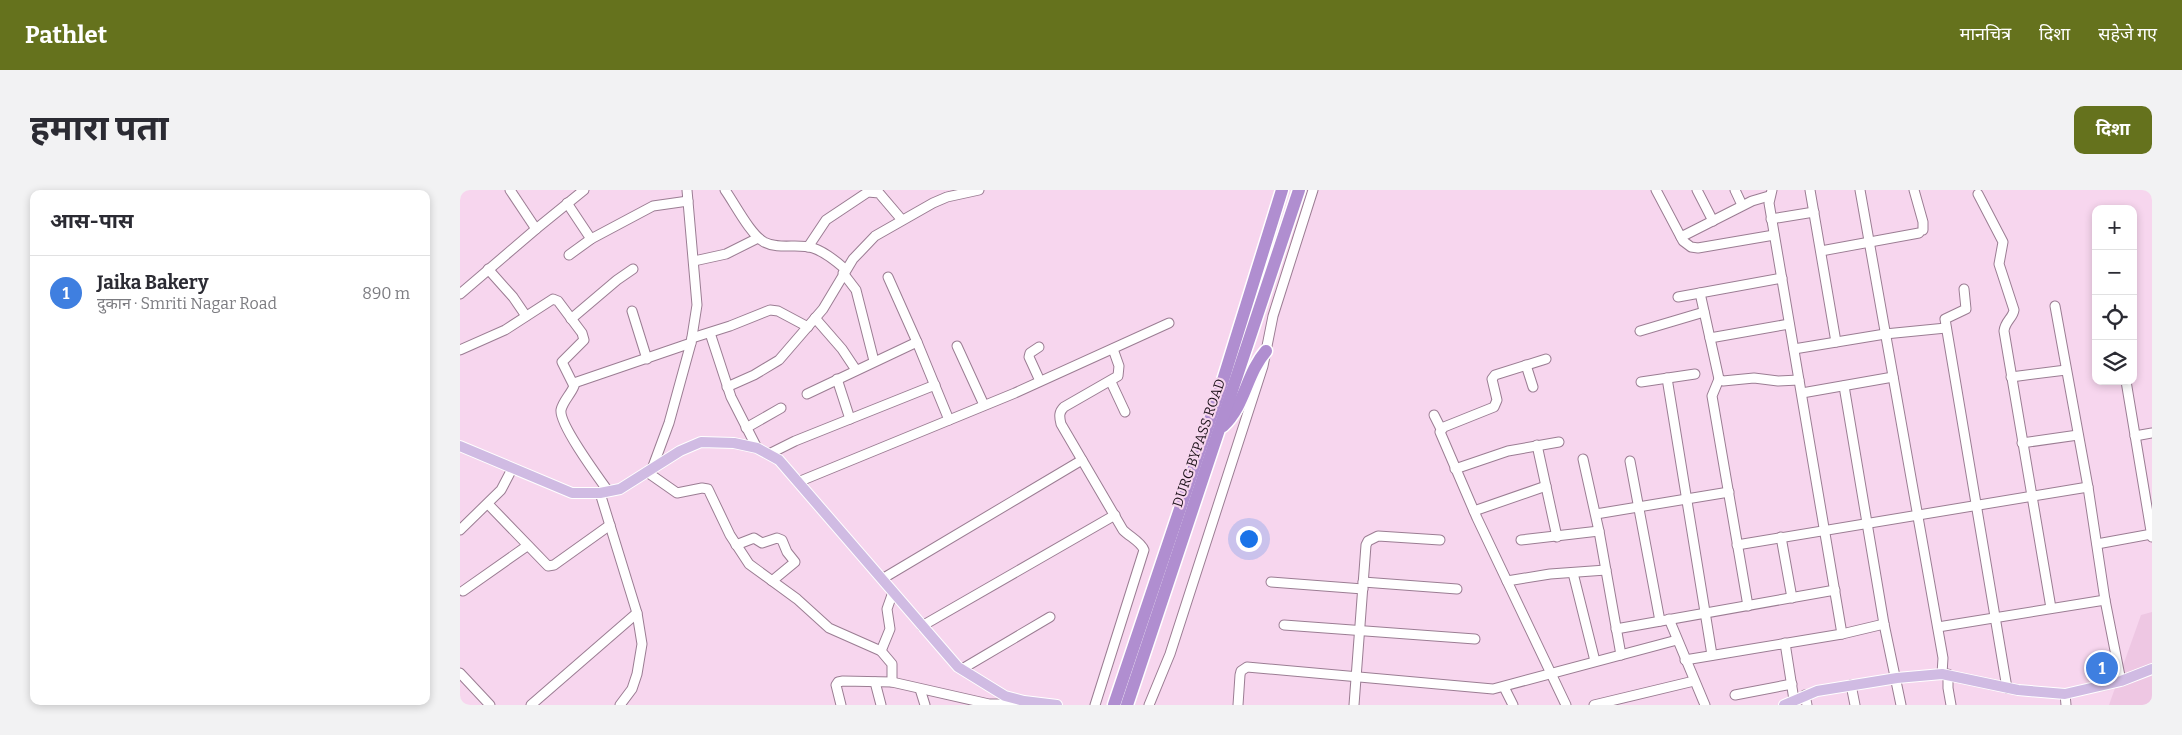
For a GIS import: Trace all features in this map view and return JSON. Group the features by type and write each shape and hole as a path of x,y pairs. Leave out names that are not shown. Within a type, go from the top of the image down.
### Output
{"highway":[{"name":"DURG BYPASS ROAD","path":"1114,705 1220,390 1282,190"},
{"name":"DURG BYPASS ROAD","path":"1127,705 1299,190"},
{"path":"1219,431 1238,408 1253,370 1266,351"}],"main road":[{"path":"460,446 572,493 604,492 620,488 680,451 702,442 734,443 757,448 779,460 958,667 1005,696 1018,700 1057,705"},
{"path":"1784,705 1794,700 1806,700 1817,691 1897,678 1945,674 2007,688 2064,694 2121,681 2152,669"}],"street":[{"path":"510,190 536,229"},
{"path":"460,294 584,190"},
{"path":"687,190 697,305 692,341 669,423 649,470 677,493 702,488 708,489 736,545 749,564 798,599 829,628 881,651 892,664 892,682"},
{"path":"725,190 758,238 774,246 808,247 823,252 844,271 856,290 874,361"},
{"path":"727,387 754,375 779,360 823,309 844,271 875,236 946,197 979,190"},
{"path":"1149,705 1170,654 1263,366 1273,316 1313,190"},
{"path":"1656,190 1681,237 1691,247 1698,248 1774,235"},
{"path":"1698,190 1713,221"},
{"path":"1735,190 1742,205"},
{"path":"1810,190 1836,342"},
{"path":"1860,190 1938,627 1950,705"},
{"path":"1821,251 1869,243 1921,231 1923,222 1914,190"},
{"path":"808,247 826,220 868,192 879,193 902,220"},
{"path":"1681,237 1742,205 1771,193 1771,219 1842,634"},
{"path":"1978,194 2003,242 1999,264 2014,310 2014,313 2004,324 2004,331 2050,608"},
{"path":"569,255 590,239 653,206 688,201"},
{"path":"567,203 590,239"},
{"path":"1771,219 1814,212"},
{"path":"694,261 726,254 758,238"},
{"path":"488,269 526,316"},
{"path":"572,319 617,280 633,270"},
{"path":"888,277 949,420"},
{"path":"1678,297 1782,278"},
{"path":"1964,289 1966,309 1946,317 1946,328 2007,688"},
{"path":"1700,293 1719,379 1712,396 1721,459 1729,492 1748,606"},
{"path":"460,350 506,330 555,299 582,333 584,340 562,362 574,383 563,404 561,416 604,492 610,525 637,613 642,644 641,660 632,689 620,705"},
{"path":"2055,306 2088,487 2105,600 2121,681"},
{"path":"574,383 647,358 770,310 778,311 808,327"},
{"path":"632,311 647,358"},
{"path":"1640,331 1704,312"},
{"path":"815,318 842,349 856,370"},
{"path":"798,482 1040,382 1169,323"},
{"path":"1710,338 1789,324"},
{"path":"1794,349 1885,334 1946,328"},
{"path":"710,332 727,387 757,448"},
{"path":"807,394 917,342"},
{"path":"957,346 984,406"},
{"path":"1039,347 1030,353 1029,357 1040,382"},
{"path":"1095,705 1144,556 1144,547 1128,536 1115,515 1061,424 1060,411 1118,376 1120,371 1112,349"},
{"path":"1441,429 1494,407 1497,400 1492,379 1502,372 1546,359"},
{"path":"1526,365 1533,387"},
{"path":"2011,377 2066,370"},
{"path":"1641,382 1695,374"},
{"path":"1802,393 1893,377"},
{"path":"1666,378 1712,655"},
{"path":"1719,379 1723,381 1754,378 1778,381 1799,380"},
{"path":"837,379 850,419"},
{"path":"1110,382 1125,412"},
{"path":"768,454 795,441 934,385"},
{"path":"2097,544 2152,535 2127,385"},
{"path":"1844,386 1884,624 1897,678 1900,705"},
{"path":"746,428 781,408"},
{"path":"1434,415 1441,429 1441,437 1474,512 1566,705"},
{"path":"2135,436 2152,433"},
{"path":"2022,443 2078,435"},
{"path":"1455,469 1508,451 1559,442"},
{"path":"1537,445 1557,537"},
{"path":"1583,459 1596,514 1621,654"},
{"path":"882,579 1082,460"},
{"path":"1630,461 1664,620 1677,640 1705,705"},
{"path":"460,530 501,490 512,469"},
{"path":"1474,512 1546,486"},
{"path":"1738,545 1825,529 2088,487"},
{"path":"1596,514 1729,492"},
{"path":"488,504 545,565 551,566 610,525"},
{"path":"922,626 1115,515"},
{"path":"1521,540 1599,531"},
{"path":"1354,705 1366,545 1378,536 1440,540"},
{"path":"1781,537 1792,598"},
{"path":"736,545 754,538 763,543 777,538 782,540 787,552 795,562 772,581"},
{"path":"463,591 527,546"},
{"path":"1507,581 1606,570"},
{"path":"1573,573 1585,629 1595,661"},
{"path":"1271,582 1457,589"},
{"path":"1616,629 1835,590"},
{"path":"881,651 890,629 887,609 893,592"},
{"path":"1938,627 2105,600"},
{"path":"531,705 637,613"},
{"path":"962,669 1050,618"},
{"path":"1684,660 1842,634 1884,624"},
{"path":"1284,625 1475,639"},
{"path":"1238,705 1240,675 1244,668 1485,688 1504,687 1551,672 1677,640"},
{"path":"1785,643 1794,700"},
{"path":"460,673 490,705"},
{"path":"1594,705 1694,681"},
{"path":"841,705 837,688 838,682 892,682 972,702 994,704 1018,700"},
{"path":"875,682 881,705"},
{"path":"1735,695 1792,684"},
{"path":"1851,685 1855,705"},
{"path":"1504,687 1513,705"},
{"path":"920,689 925,705"},
{"path":"2064,694 2066,705"}],"shaded area":[{"path":"2152,612 2152,705 2109,705 2141,615"}],"place":[{"name":"Jaika Bakery","path":"2102,668"}]}
